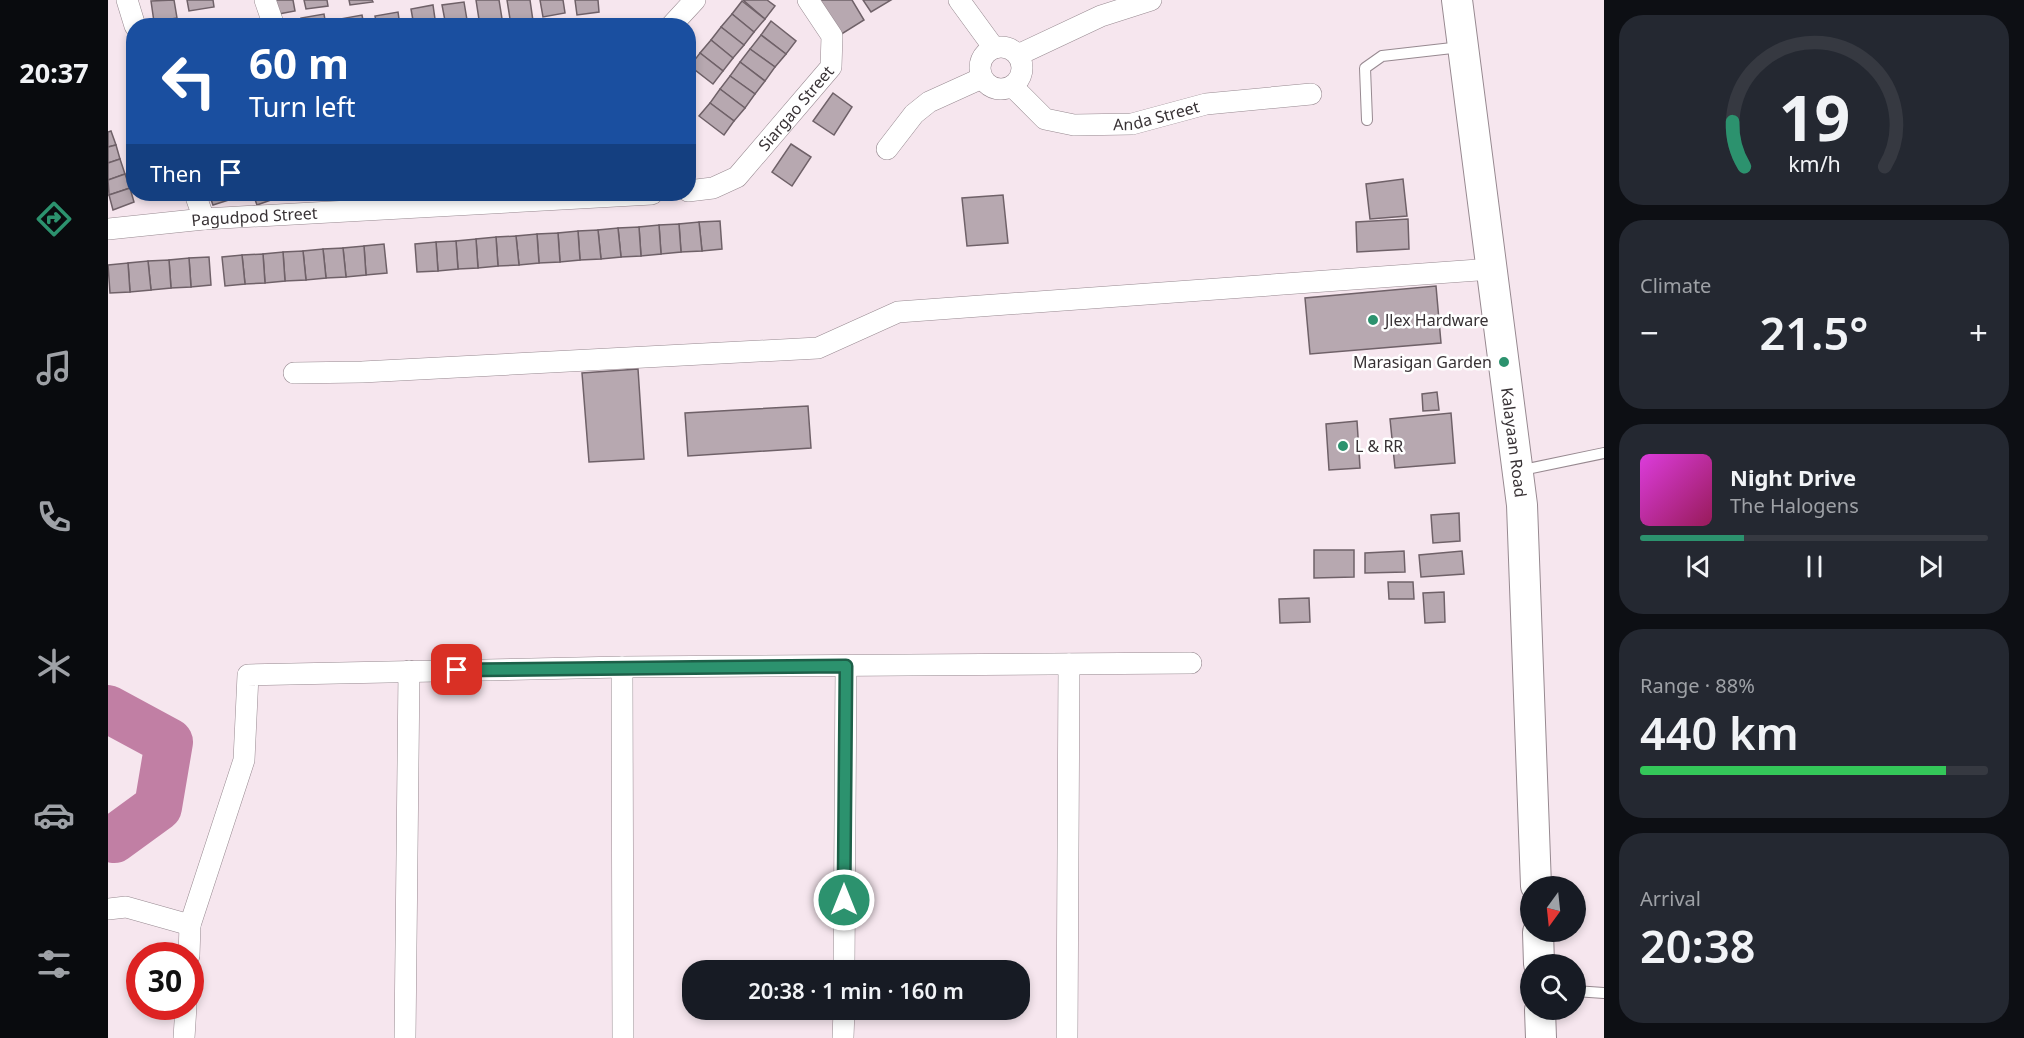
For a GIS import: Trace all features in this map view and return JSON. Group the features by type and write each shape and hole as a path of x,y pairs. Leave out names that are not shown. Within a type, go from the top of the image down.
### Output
{"main road":[{"name":"Kalayaan Road","path":"1457,0 1518,471 1528,618 1536,876"},
{"path":"1540,1020 1541,1038"}],"street":[{"path":"127,0 133,18"},
{"path":"265,0 271,18"},
{"path":"678,18 695,0"},
{"name":"Siargao Street","path":"696,190 713,189 737,177 831,67 832,36 808,0"},
{"path":"959,0 994,48"},
{"path":"1018,55 1101,16 1151,0"},
{"path":"994,48 1007,48 1018,55 1023,69 1018,82 1013,87 999,90 992,88 982,78 980,64 983,57 994,48"},
{"path":"887,149 914,114 929,102 982,78"},
{"name":"Anda Street","path":"1013,87 1045,119 1074,125 1132,124 1206,104 1311,94"},
{"path":"198,201 204,219"},
{"name":"Pagudpod Street","path":"108,229 340,202 379,201"},
{"path":"294,373 362,372 818,348 898,312 1492,269"},
{"path":"189,942 190,925 244,760 248,675 622,667 1191,663"},
{"path":"1067,1038 1069,664"},
{"path":"844,960 846,666"},
{"path":"622,667 623,1038"},
{"path":"405,1038 409,671"},
{"path":"108,909 126,907 190,925"},
{"path":"184,1038 185,1020"},
{"path":"843,1038 844,1020"}],"lane":[{"path":"1367,120 1365,68 1372,62 1382,56 1463,47"},
{"path":"1518,471 1604,453"},
{"path":"1586,992 1604,993"}],"building":[{"path":"174,0 177,18 153,18 151,1"},
{"path":"187,0 213,0 214,7 189,11"},
{"path":"271,0 293,0 295,11 273,15"},
{"path":"304,0 327,0 328,6 306,9"},
{"path":"349,0 372,0 373,2 350,5"},
{"path":"476,0 499,0 502,18 479,18"},
{"path":"507,0 530,0 533,18 510,18"},
{"path":"540,0 563,0 565,13 543,17"},
{"path":"575,0 598,0 599,12 577,15"},
{"path":"743,0 767,0 775,6 765,19"},
{"path":"819,0 852,0 864,20 840,35"},
{"path":"863,0 891,0 871,12"},
{"path":"742,1 765,19 754,32 732,14"},
{"path":"464,2 467,18 444,18 442,5"},
{"path":"433,5 435,18 413,18 411,9"},
{"path":"398,12 399,18 375,18 375,16"},
{"path":"324,14 325,18 301,18"},
{"path":"732,14 754,32 744,45 721,27"},
{"path":"362,15 363,18 346,18"},
{"path":"771,21 796,41 786,54 761,35"},
{"path":"721,27 744,45 733,58 711,40"},
{"path":"761,35 786,54 775,67 750,49"},
{"path":"711,40 733,58 723,71 700,53"},
{"path":"750,49 775,67 765,81 740,62"},
{"path":"700,53 723,71 713,84 696,71 696,58"},
{"path":"740,62 765,81 755,94 730,76"},
{"path":"730,76 755,94 745,108 720,89"},
{"path":"720,89 745,108 734,121 710,103"},
{"path":"833,93 852,107 834,135 813,121"},
{"path":"710,103 734,121 724,135 699,116"},
{"path":"111,131 116,145 108,147 108,132"},
{"path":"791,144 811,157 792,186 772,172"},
{"path":"116,145 120,159 108,163 108,147"},
{"path":"120,159 125,174 108,180 108,163"},
{"path":"125,174 126,189 109,195 108,180"},
{"path":"1403,179 1407,216 1370,219 1366,184"},
{"path":"126,189 126,201 134,202 113,210 109,195"},
{"path":"1003,195 1008,243 967,246 962,198"},
{"path":"212,201 226,201 213,205"},
{"path":"256,201 268,201 257,205"},
{"path":"1408,219 1409,249 1357,252 1356,222"},
{"path":"720,221 722,249 702,251 699,222"},
{"path":"699,222 702,251 681,252 679,224"},
{"path":"679,224 681,252 661,254 659,225"},
{"path":"659,225 661,254 641,256 639,227"},
{"path":"639,227 641,256 621,257 618,228"},
{"path":"618,228 621,257 601,259 598,230"},
{"path":"598,230 601,259 580,260 578,231"},
{"path":"578,231 580,260 560,262 558,233"},
{"path":"558,233 560,262 539,263 537,234"},
{"path":"537,234 539,263 519,265 516,236"},
{"path":"516,236 519,265 498,266 496,237"},
{"path":"496,237 498,266 478,268 476,239"},
{"path":"476,239 478,268 458,269 456,241"},
{"path":"456,241 458,269 438,271 436,242"},
{"path":"436,242 438,271 417,272 415,244"},
{"path":"384,244 387,273 366,275 364,246"},
{"path":"364,246 366,275 346,277 343,248"},
{"path":"343,248 346,277 326,278 323,249"},
{"path":"323,249 326,278 306,280 303,251"},
{"path":"303,251 306,280 285,281 283,252"},
{"path":"283,252 285,281 265,283 263,254"},
{"path":"263,254 265,283 245,284 242,255"},
{"path":"242,255 245,284 225,286 222,257"},
{"path":"209,257 211,285 191,287 189,258"},
{"path":"189,258 191,287 171,288 169,260"},
{"path":"169,260 171,288 151,290 148,261"},
{"path":"148,261 151,290 130,292 128,263"},
{"path":"128,263 130,292 110,293 108,265"},
{"name":"Jlex Hardware","path":"1436,286 1441,343 1310,354 1305,298"},
{"path":"638,369 644,459 589,462 582,373"},
{"path":"1437,392 1439,410 1423,411 1422,394"},
{"path":"808,406 811,448 688,456 685,413"},
{"path":"1451,413 1455,463 1395,468 1390,419"},
{"name":"L & RR","path":"1357,421 1360,468 1329,470 1326,424"},
{"path":"1459,513 1460,541 1433,543 1431,515"},
{"path":"1314,550 1354,550 1354,577 1314,578"},
{"path":"1404,551 1405,572 1365,573 1365,553"},
{"path":"1462,551 1464,574 1421,577 1419,555"},
{"path":"1388,582 1413,582 1414,599 1389,599"},
{"path":"1444,592 1445,622 1425,623 1423,593"},
{"path":"1309,598 1310,622 1280,623 1279,599"}],"waterway":[{"path":"108,709 169,742 158,807 114,839 108,838"}],"place":[{"name":"Jlex Hardware","path":"1373,320"},
{"name":"Marasigan Garden","path":"1504,362"},
{"name":"L & RR","path":"1343,446"}],"route":[{"path":"457,670 846,666 844,900"}]}
